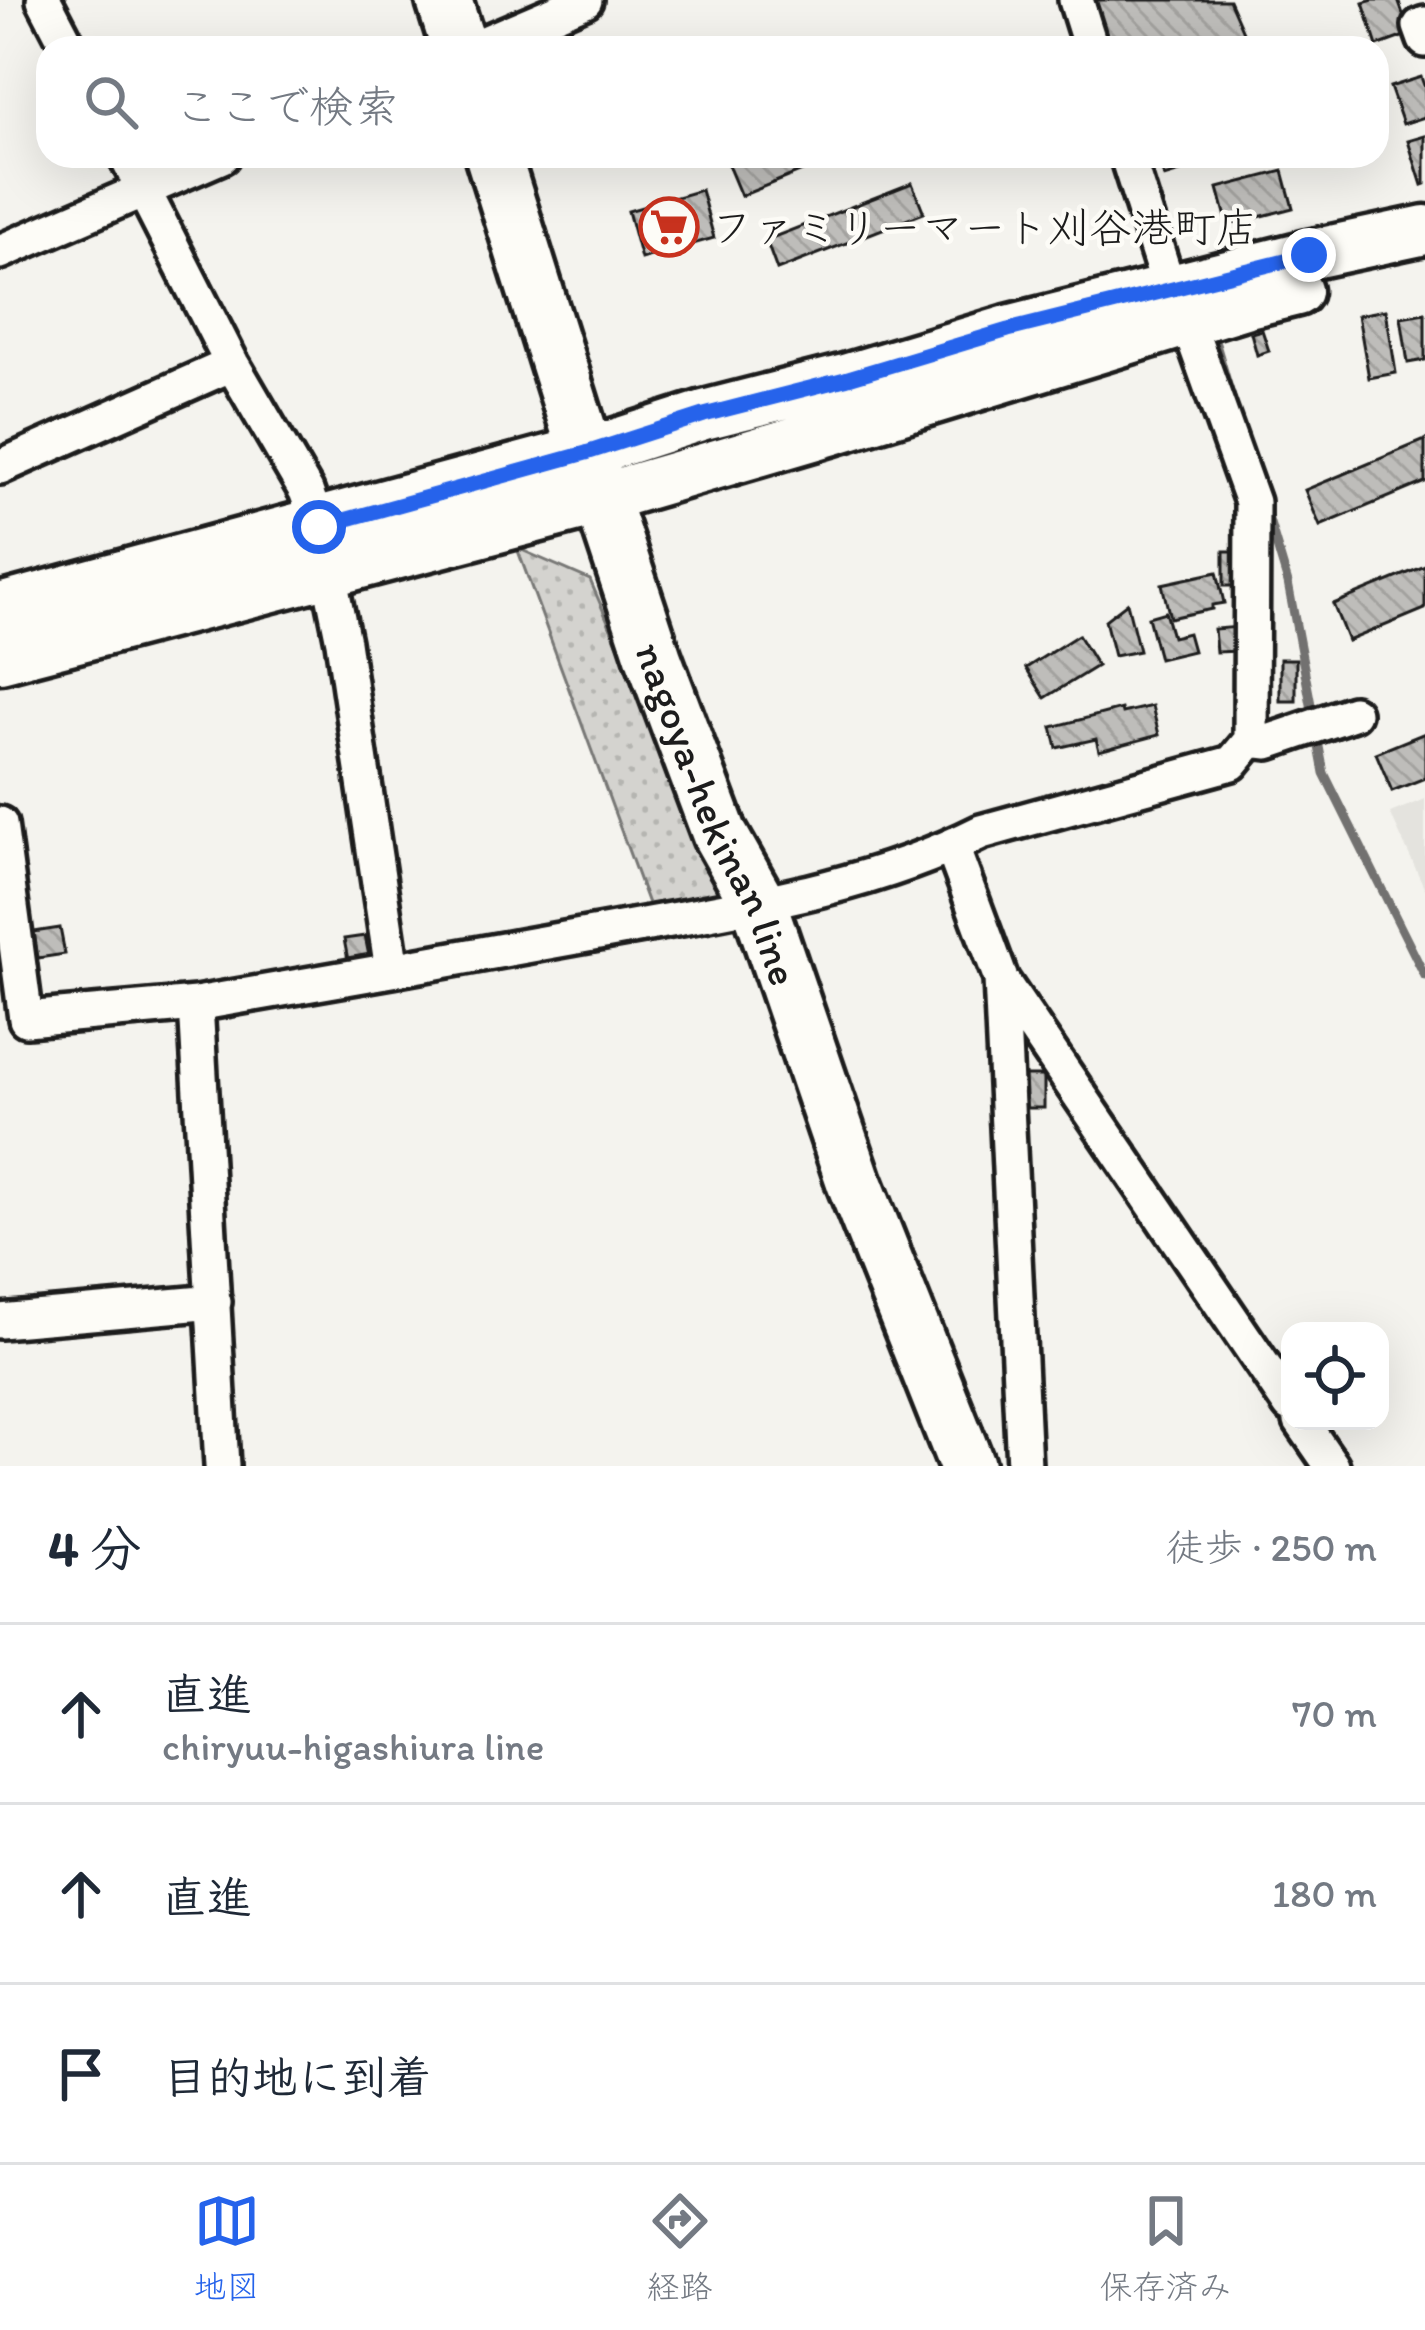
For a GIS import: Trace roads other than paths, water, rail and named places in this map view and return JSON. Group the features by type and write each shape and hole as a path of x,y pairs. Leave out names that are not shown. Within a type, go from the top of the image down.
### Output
{"main road":[{"path":"444,0 455,36"},
{"name":"nagoya-hekinan line","path":"497,168 654,659 720,836 759,904 854,1182 967,1466"},
{"path":"0,655 323,548 593,476"},
{"path":"0,611 323,548"}],"street":[{"path":"44,0 63,36"},
{"path":"501,36 585,0"},
{"path":"1076,0 1087,36"},
{"path":"1425,24 1420,26 1425,40"},
{"path":"132,168 232,364 306,491 343,642 392,970"},
{"path":"0,252 194,168"},
{"path":"0,824 26,1018 196,1004 759,904 900,866 981,832 1232,764 1251,740 1252,502 1131,168"},
{"path":"593,476 1425,230"},
{"path":"1178,305 1425,264"},
{"path":"0,467 232,364"},
{"path":"1251,740 1268,742 1343,717"},
{"path":"952,847 1000,980 1281,1392"},
{"path":"1000,980 1024,1466"},
{"path":"196,1004 222,1466"},
{"path":"0,1322 214,1302"},
{"path":"1307,1430 1332,1466"}],"waterway":[{"path":"1216,344 1233,402"},
{"path":"1266,510 1288,583 1324,773 1425,976"}],"place":[{"name":"ファミリーマート刈谷港町店","path":"669,227"}]}
